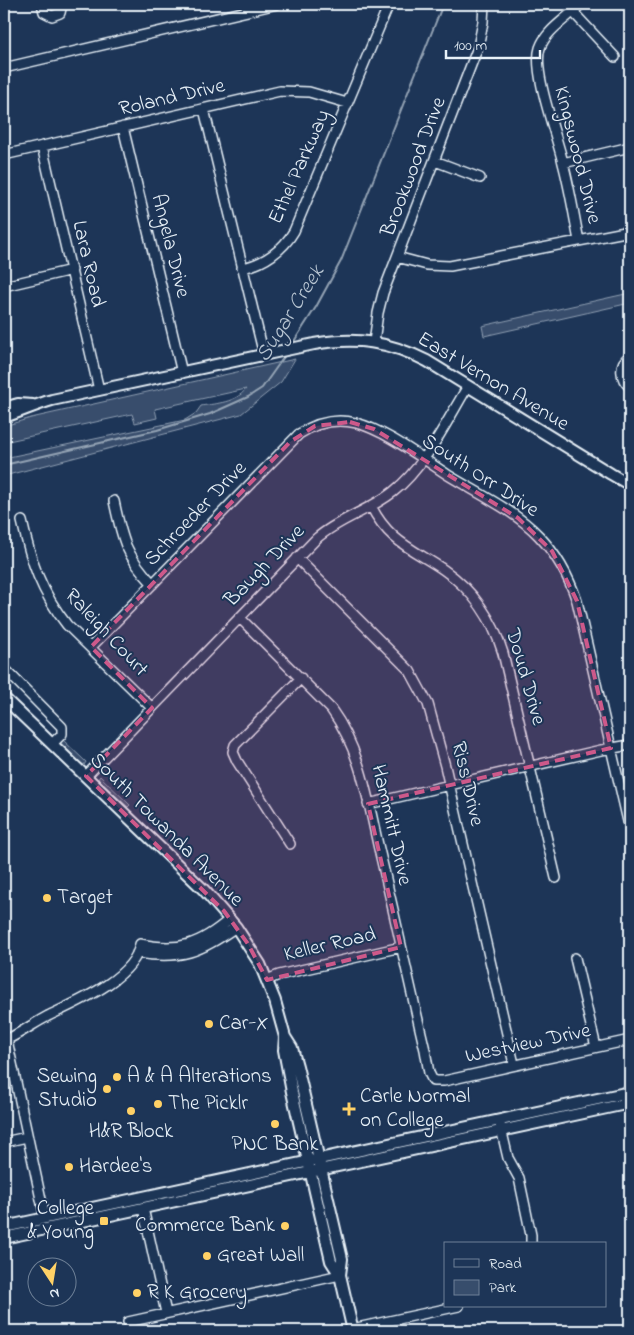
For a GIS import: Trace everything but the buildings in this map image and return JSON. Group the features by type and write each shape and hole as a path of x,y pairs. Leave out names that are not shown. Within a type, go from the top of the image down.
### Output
{"main road":[{"name":"East Vernon Avenue","path":"4,417 21,412 34,405 314,344 342,340 374,342 387,344 412,354 630,485"},
{"name":"East Vernon Avenue","path":"4,408 18,404 34,405"},
{"name":"South Towanda Avenue","path":"4,698 204,890 233,923 256,957 267,980 277,1006 285,1037 292,1048 298,1066 342,1259 340,1275"},
{"name":"South Towanda Avenue","path":"285,1037 284,1050 309,1167 331,1261 340,1275"},
{"path":"4,1238 39,1232 143,1208 499,1120 630,1092"},
{"path":"320,1164 501,1131 630,1103"},
{"path":"4,1227 97,1207 309,1167"},
{"path":"39,1232 41,1227 47,1222 82,1214 97,1207"},
{"path":"340,1275 353,1330"}],"street":[{"path":"42,4 44,12 52,16 60,12 62,4"},
{"path":"4,68 277,4"},
{"name":"Ethel Parkway","path":"242,268 258,264 270,256 291,236 389,4"},
{"name":"Brookwood Drive","path":"374,342 380,303 478,47 484,4"},
{"name":"Kingswood Drive","path":"579,241 564,163 541,84 538,56 540,46 547,35 581,4"},
{"path":"573,12 615,57"},
{"name":"Roland Drive","path":"4,155 285,91 309,92 329,96 347,103"},
{"path":"204,109 265,355"},
{"name":"Angela Drive","path":"123,127 182,373"},
{"name":"Lara Road","path":"42,146 100,390"},
{"path":"564,163 630,147"},
{"path":"435,161 480,178"},
{"path":"397,257 427,265 450,266 630,231"},
{"path":"4,286 72,270"},
{"path":"630,356 622,366 622,376 630,387"},
{"name":"Baugh Drive","path":"86,776 324,532 371,506 398,488 409,477 468,386"},
{"name":"South Orr Drive","path":"336,421 357,423 374,429 423,458 526,524 558,559 577,601 630,830"},
{"name":"Schroeder Drive","path":"91,647 290,442 304,431 336,421"},
{"path":"114,501 126,549 138,569 153,584"},
{"name":"Doud Drive","path":"371,506 387,532 458,581 476,600 494,629 503,653 556,878"},
{"name":"Raleigh Court","path":"22,521 32,563 43,589 67,624 152,708"},
{"name":"Riss Drive","path":"297,558 410,671 432,713 514,1064"},
{"name":"Hammitt Drive","path":"240,618 331,709 348,735 358,764 368,804 429,1073 433,1081"},
{"path":"4,668 62,727 62,734 52,744"},
{"path":"290,844 232,752 233,748 301,678"},
{"path":"368,804 630,745"},
{"path":"46,1218 5,1041 100,990 121,973 137,954 140,944 164,948 186,946 233,923"},
{"path":"137,954 158,956 181,955 208,946 233,923"},
{"name":"Keller Road","path":"267,980 279,975 401,946"},
{"path":"575,958 596,1047"},
{"name":"Westview Drive","path":"433,1081 444,1081 514,1064 630,1040"},
{"path":"499,1120 508,1158 519,1178 531,1242"},
{"path":"4,1142 27,1137"},
{"path":"143,1208 166,1313"},
{"path":"128,1322 340,1275"},
{"path":"353,1330 450,1308"}],"highlighted area":[{"path":"350,422 374,429 518,518 552,551 577,601 611,748 368,804 401,947 267,980 248,944 224,911 86,776 152,708 91,647 290,442 315,426"}],"green space":[{"path":"630,293 630,303 484,336 482,326"},
{"path":"295,359 281,382 241,414 4,476 4,458 185,420 196,413 201,406 231,400 242,394 246,389 155,409 157,418 135,423 132,414 4,442 4,426 31,418"},
{"path":"62,739 86,762 84,765 60,743"},
{"path":"100,776 130,805 128,807 98,779"}],"waterway":[{"name":"Sugar Creek","path":"291,346 316,307 341,261 443,4"},
{"name":"Sugar Creek","path":"4,465 157,430 210,414 248,397 262,388 286,354"}],"place":[{"name":"Target","path":"47,898"},
{"name":"Car-X","path":"209,1024"},
{"name":"A & A Alterations","path":"117,1077"},
{"name":"Sewing Studio","path":"107,1089"},
{"name":"The Picklr","path":"158,1104"},
{"name":"Carle Normal on College","path":"349,1109"},
{"name":"H&R Block","path":"131,1111"},
{"name":"PNC Bank","path":"275,1124"},
{"name":"Hardee's","path":"69,1167"},
{"name":"College & Young","path":"104,1221"},
{"name":"Commerce Bank","path":"285,1226"},
{"name":"Great Wall","path":"207,1256"},
{"name":"R K Grocery","path":"137,1293"}]}
